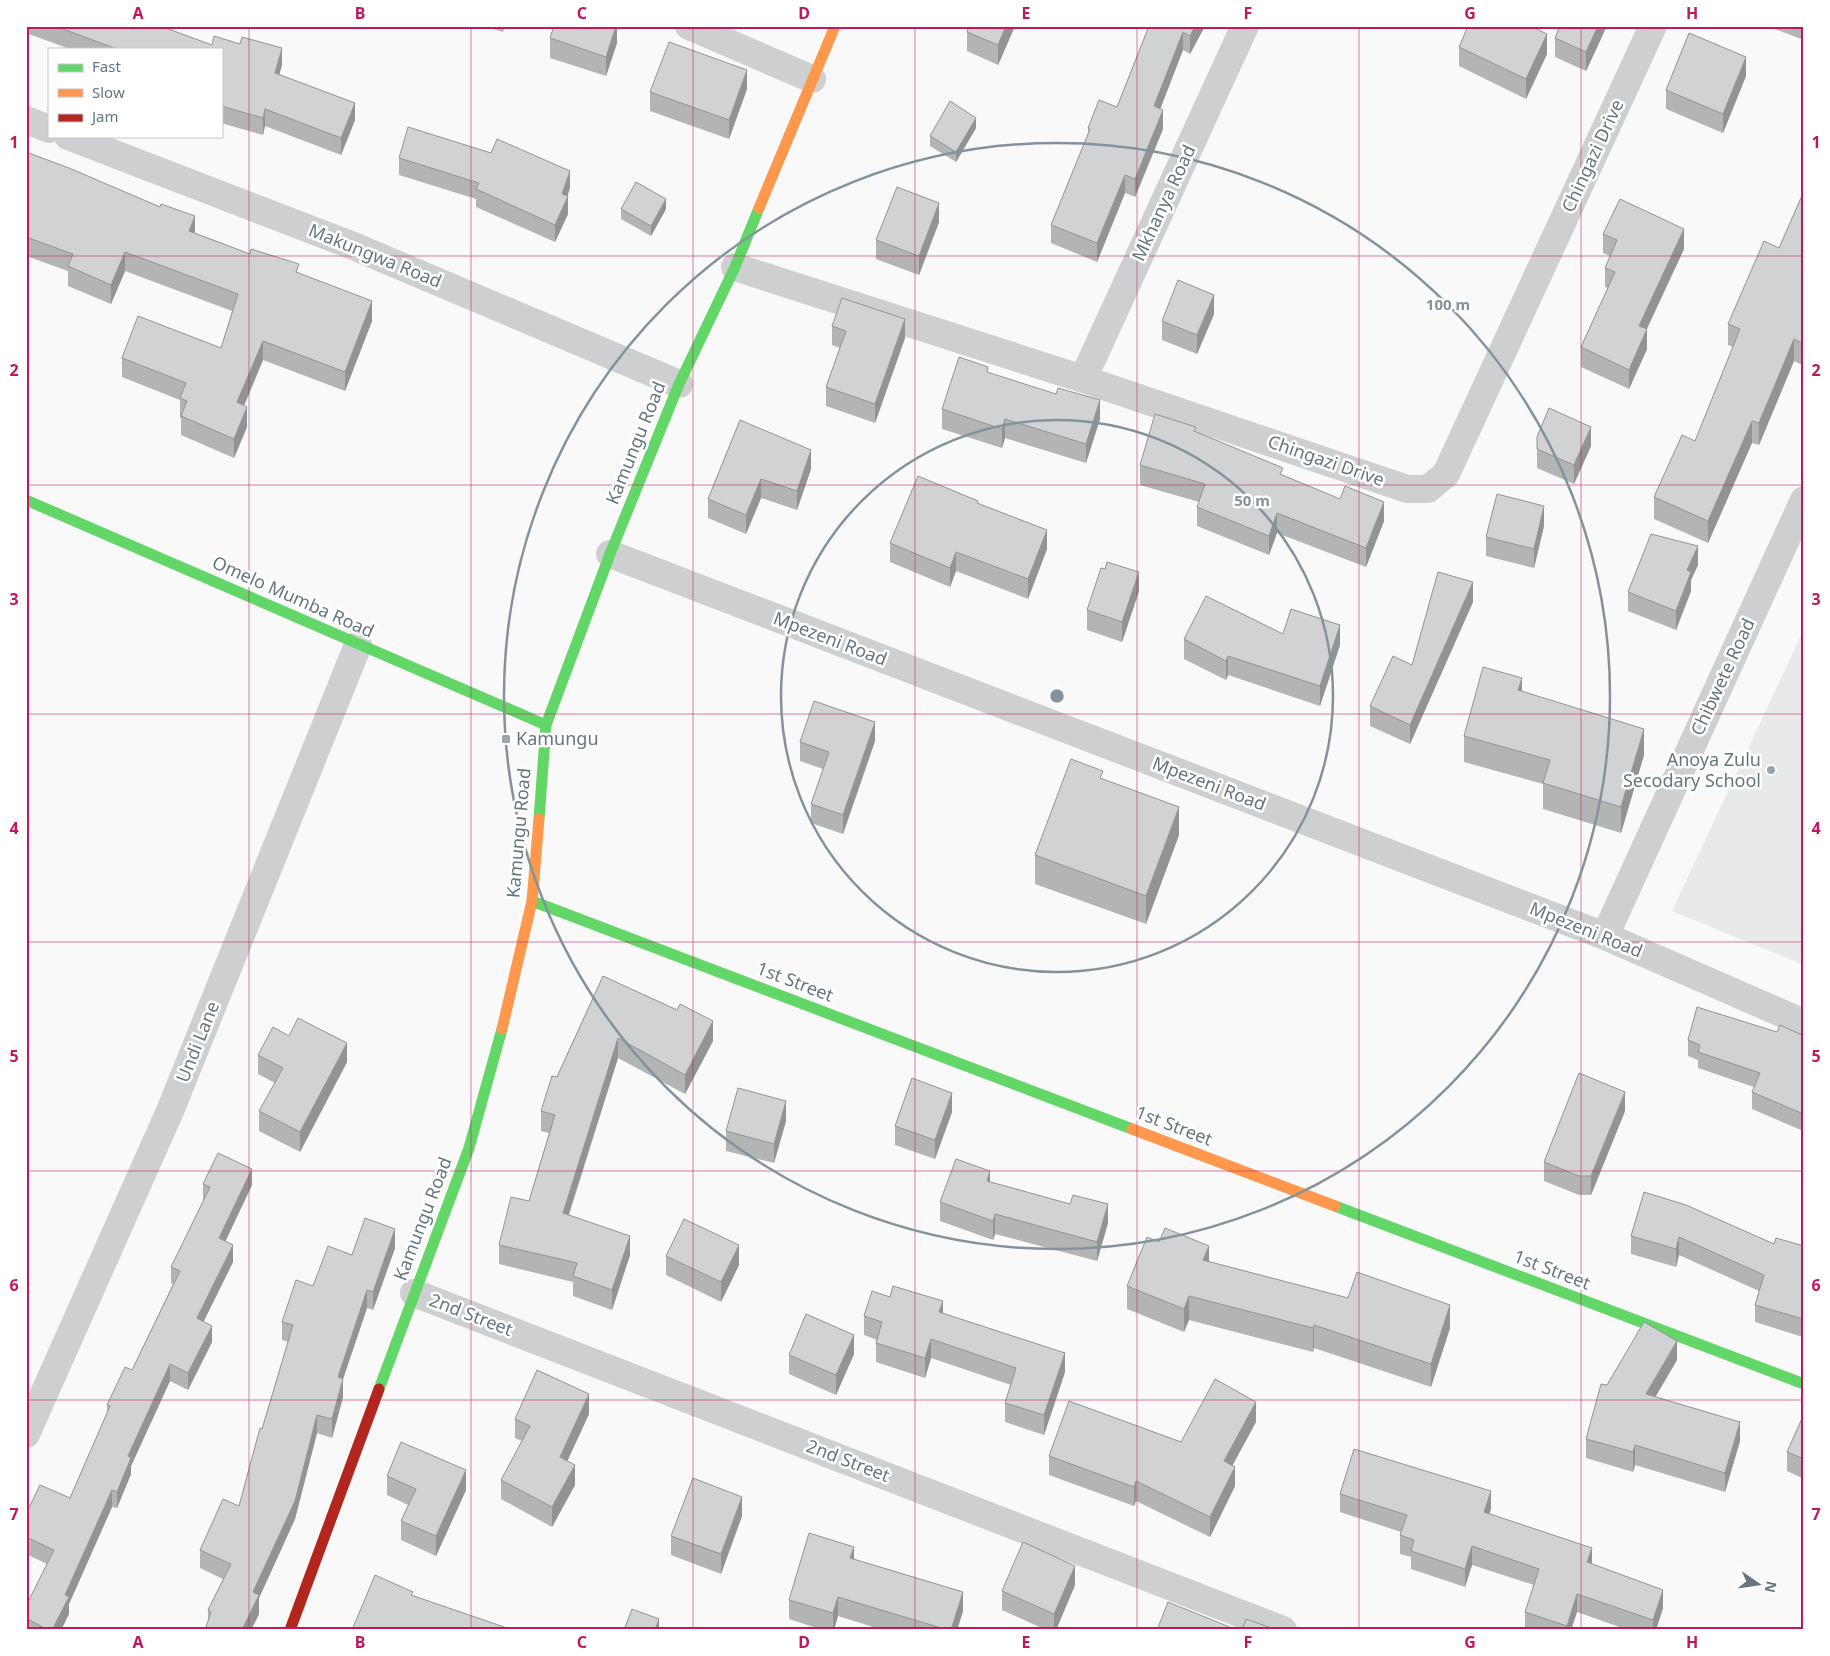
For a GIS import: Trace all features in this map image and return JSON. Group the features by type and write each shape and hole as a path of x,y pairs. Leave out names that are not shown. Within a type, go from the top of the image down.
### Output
{"street":[{"path":"689,26 812,79"},
{"name":"Kamungu Road","path":"290,1630 469,1148 508,1007 532,900 546,725 610,554 679,384 735,267 835,26"},
{"name":"Mkhanya Road","path":"1083,379 1245,26"},
{"name":"Chingazi Drive","path":"735,267 1083,379 1407,489 1428,489 1446,474 1652,26"},
{"path":"26,120 48,129"},
{"name":"Makungwa Road","path":"73,138 351,245 679,384"},
{"name":"Omelo Mumba Road","path":"26,500 546,725"},
{"name":"Chibwete Road","path":"1605,936 1804,500"},
{"name":"Mpezeni Road","path":"610,554 1605,936 1804,1022"},
{"name":"Undi Lane","path":"26,1434 170,1111 358,645"},
{"name":"1st Street","path":"532,900 1804,1384"},
{"name":"2nd Street","path":"414,1293 1283,1630"}],"shaded area":[{"name":"Anoya Zulu Secodary School","path":"1804,629 1804,965 1672,911"}],"building":[{"path":"55,26 160,26 212,45 214,36 240,44 242,37 282,48 275,73 355,103 341,138 265,109 263,118 222,106 222,48 114,48"},
{"path":"554,26 616,26 606,57 550,38"},
{"path":"969,26 1006,26 998,45 967,32"},
{"path":"1149,26 1195,26 1190,36 1183,32 1154,106 1163,110 1135,179 1125,175 1097,243 1051,225 1090,129 1088,128 1099,100 1117,107"},
{"path":"1468,26 1530,26 1547,34 1526,79 1459,47"},
{"path":"1560,26 1598,26 1586,52 1555,38"},
{"path":"1689,33 1746,57 1723,114 1666,90"},
{"path":"669,42 747,70 729,120 650,92"},
{"path":"950,101 976,118 956,152 930,136"},
{"path":"408,127 491,153 497,139 570,171 562,194 568,196 555,225 476,189 479,183 399,158"},
{"path":"26,152 69,168 160,207 161,204 195,216 189,231 250,254 251,249 299,264 296,272 372,301 345,372 263,341 237,402 247,407 234,439 181,416 187,401 180,398 186,383 122,358 138,316 221,348 238,294 125,252 111,285 68,266 73,254 26,237"},
{"path":"636,182 666,199 651,226 621,209"},
{"path":"897,187 939,203 919,256 876,240"},
{"path":"1804,191 1804,344 1794,339 1759,423 1752,421 1708,521 1654,497 1682,435 1695,441 1740,329 1728,324 1764,241 1779,248"},
{"path":"1620,199 1684,229 1639,326 1647,329 1629,370 1581,347 1615,272 1605,268 1617,240 1603,234"},
{"path":"1178,280 1214,295 1197,335 1162,321"},
{"path":"842,298 905,319 875,404 826,387 846,331 832,326"},
{"path":"959,357 988,367 987,372 1056,394 1058,388 1100,400 1086,444 1005,419 1002,429 942,409"},
{"path":"1549,408 1591,427 1574,465 1537,449 1537,437"},
{"path":"1155,414 1196,427 1194,431 1283,468 1280,474 1340,499 1345,486 1384,502 1366,548 1277,513 1269,536 1197,507 1205,484 1140,465"},
{"path":"740,420 811,450 797,491 761,479 746,515 708,499"},
{"path":"918,476 978,501 977,503 1047,530 1028,579 956,552 950,568 890,543"},
{"path":"1497,494 1544,506 1534,549 1486,537"},
{"path":"1651,534 1698,546 1687,570 1691,572 1676,611 1628,592"},
{"path":"1107,562 1139,572 1122,622 1087,610 1101,568 1105,569"},
{"path":"1438,572 1473,582 1410,725 1370,706 1393,656 1412,665"},
{"path":"1206,596 1283,634 1291,609 1340,625 1320,686 1228,656 1226,661 1184,639"},
{"path":"1483,667 1522,678 1518,690 1644,729 1621,807 1543,783 1550,760 1464,736"},
{"path":"814,701 875,722 843,815 811,804 829,752 800,742"},
{"path":"1071,759 1103,771 1100,778 1179,807 1146,896 1035,855"},
{"path":"603,976 677,1010 680,1004 713,1021 685,1075 618,1038 563,1213 630,1236 612,1290 573,1276 577,1263 499,1245 511,1197 529,1201 555,1115 541,1111 552,1076 557,1077"},
{"path":"1697,1007 1777,1032 1780,1025 1804,1036 1804,1106 1801,1113 1752,1092 1760,1073 1698,1052 1700,1045 1688,1040"},
{"path":"298,1018 347,1043 300,1132 259,1111 283,1068 258,1055 273,1027 289,1036"},
{"path":"1579,1073 1625,1092 1591,1176 1579,1176 1544,1162"},
{"path":"912,1078 952,1093 935,1140 895,1126"},
{"path":"738,1088 786,1101 774,1144 726,1131"},
{"path":"218,1153 252,1169 219,1238 233,1245 197,1318 212,1326 188,1373 170,1364 128,1456 131,1458 117,1492 112,1490 65,1595 69,1597 52,1630 48,1630 26,1618 26,1606 54,1550 26,1537 26,1514 40,1485 70,1498 110,1406 107,1405 125,1367 132,1370 180,1271 171,1267 210,1187 203,1184"},
{"path":"956,1159 990,1171 987,1181 1070,1204 1073,1195 1108,1204 1097,1242 995,1214 993,1221 940,1202"},
{"path":"1644,1192 1686,1205 1774,1244 1776,1238 1804,1246 1803,1319 1755,1305 1764,1275 1679,1237 1676,1249 1631,1236"},
{"path":"365,1218 395,1229 373,1292 367,1290 338,1377 343,1379 332,1419 317,1415 295,1501 253,1592 259,1595 242,1630 205,1630 211,1612 208,1610 231,1564 200,1550 223,1499 239,1506 260,1428 262,1429 293,1325 282,1322 296,1280 313,1286 328,1246 352,1255"},
{"path":"684,1219 739,1245 721,1282 666,1256"},
{"path":"1165,1228 1209,1246 1203,1260 1348,1298 1357,1272 1450,1305 1431,1364 1314,1325 1313,1328 1189,1296 1184,1309 1127,1286 1147,1237 1159,1242"},
{"path":"893,1286 943,1301 939,1312 1065,1353 1044,1415 1005,1403 1016,1368 931,1339 925,1358 876,1343 882,1322 864,1316 872,1291 890,1297"},
{"path":"806,1314 854,1335 836,1375 789,1355"},
{"path":"1644,1322 1677,1341 1646,1394 1740,1422 1725,1473 1635,1445 1633,1452 1586,1439 1601,1384 1607,1385"},
{"path":"537,1370 589,1394 560,1457 575,1465 552,1507 501,1480 530,1426 515,1419"},
{"path":"1215,1379 1256,1402 1224,1461 1235,1467 1210,1517 1136,1481 1134,1487 1049,1456 1069,1401 1181,1442"},
{"path":"1804,1414 1804,1459 1787,1452"},
{"path":"401,1442 466,1470 436,1536 401,1521 416,1489 387,1476"},
{"path":"1354,1449 1491,1491 1484,1512 1592,1548 1587,1562 1663,1590 1653,1620 1577,1594 1567,1626 1525,1612 1539,1569 1472,1546 1465,1569 1411,1551 1414,1540 1400,1535 1407,1515 1340,1494"},
{"path":"693,1478 742,1497 721,1554 671,1536"},
{"path":"809,1533 854,1547 850,1558 963,1592 951,1630 838,1597 833,1613 789,1600"},
{"path":"1023,1542 1075,1566 1054,1614 1002,1591"},
{"path":"375,1575 413,1592 411,1595 507,1628 506,1630 352,1630"},
{"path":"1168,1602 1237,1630 1157,1630"},
{"path":"632,1609 659,1619 655,1630 624,1630"},
{"path":"1246,1619 1277,1630 1242,1630"}],"traffic: fast":[{"path":"539,819 546,725 610,554 679,384 735,267 759,208"},
{"path":"26,500 546,725"},
{"path":"532,901 1132,1129"},
{"path":"379,1389 469,1148 502,1029"},
{"path":"1335,1206 1804,1384"}],"traffic: slow":[{"path":"759,208 835,26"},
{"path":"502,1029 532,901 539,819"},
{"path":"1132,1129 1335,1206"}],"traffic: jam":[{"path":"290,1630 379,1389"}],"place":[{"name":"Kamungu","path":"506,739"},
{"name":"Anoya Zulu Secodary School","path":"1771,770"}]}
